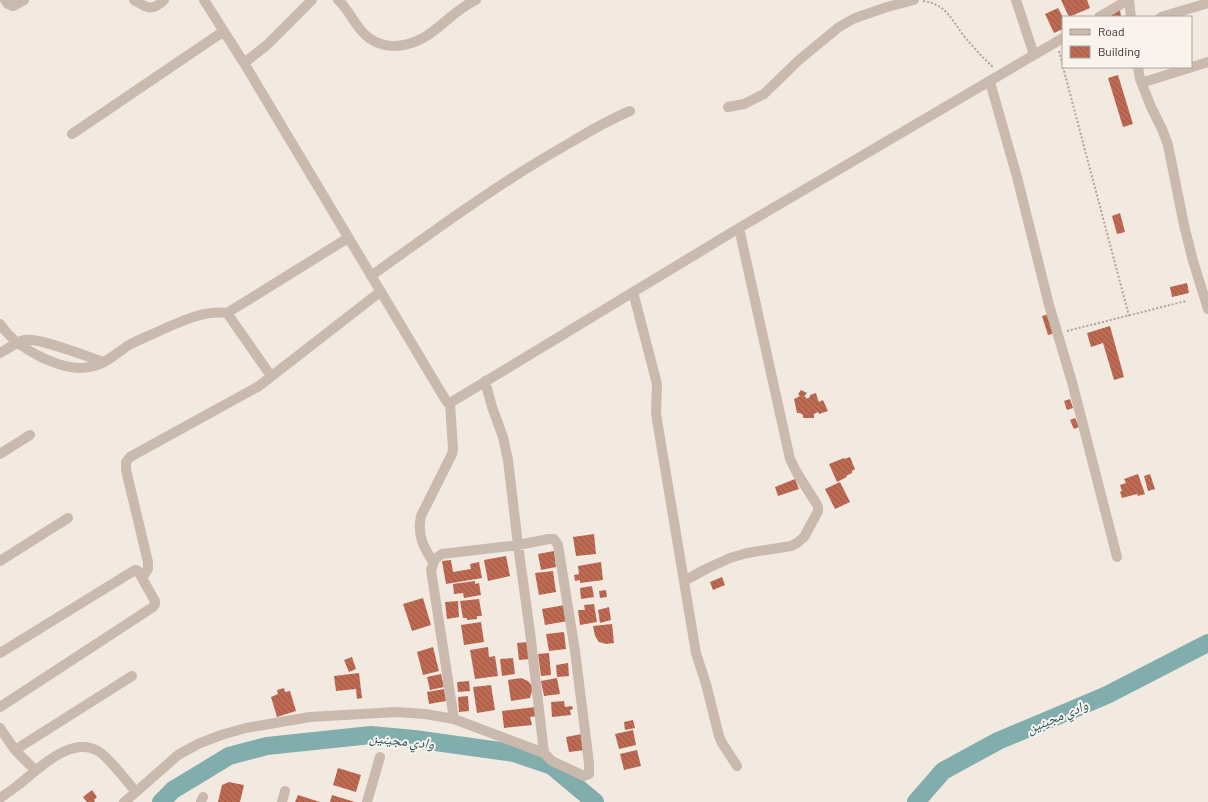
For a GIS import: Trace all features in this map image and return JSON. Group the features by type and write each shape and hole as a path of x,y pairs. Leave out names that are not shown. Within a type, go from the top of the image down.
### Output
{"street":[{"path":"5,0 8,4 13,6 24,0"},
{"path":"134,0 146,7 152,8 159,5 164,0"},
{"path":"204,0 244,63 445,400 450,403"},
{"path":"244,63 267,45 312,0"},
{"path":"338,0 359,28 369,38 380,44 391,46 416,42 432,33 460,9 476,0"},
{"path":"728,107 744,104 764,94 805,55 839,27 855,18 888,7 917,0"},
{"path":"1016,0 1034,55"},
{"path":"1101,16 1129,0 1131,16"},
{"path":"1164,16 1208,3"},
{"path":"72,134 224,31"},
{"path":"450,403 739,228 1060,40"},
{"path":"1192,67 1208,62"},
{"path":"1138,68 1140,78 1151,107 1168,145 1184,225 1193,261 1208,309"},
{"path":"1140,78 1144,82 1189,68"},
{"path":"990,82 1017,177 1049,305 1118,557"},
{"path":"370,276 483,195 531,165 598,127 630,111"},
{"path":"684,581 714,565 738,556 791,546 797,543 806,534 818,511 816,503 796,473 790,459 739,228"},
{"path":"0,324 17,343 58,365 70,368 81,368 96,365 104,362 131,344 190,318 211,313 227,313 348,238"},
{"path":"142,578 148,569 148,562 126,470 126,462 134,454 238,399 259,386 380,292"},
{"path":"633,292 657,384 657,420 696,653 706,684 719,736 737,766"},
{"path":"227,313 271,376"},
{"path":"0,354 17,343 25,340 33,340 104,362"},
{"path":"486,381 492,407 503,437 508,460 544,753"},
{"path":"434,562 421,542 420,523 421,516 452,454 453,448 450,403"},
{"path":"0,454 30,435"},
{"path":"0,561 68,518"},
{"path":"124,802 178,755 198,744 221,735 246,728 310,717 389,712 424,714 454,719 544,753 552,761 584,776 589,774 589,763 576,658 558,545 554,539 442,554 435,559 431,570 454,719"},
{"path":"0,653 133,570 138,571 155,601 153,607 0,708"},
{"path":"15,750 132,676"},
{"path":"0,728 15,750 35,770"},
{"path":"0,798 55,756 69,750 87,747 98,751 107,758 136,792"},
{"path":"368,802 380,757"},
{"path":"282,802 285,791"}],"path":[{"path":"917,0 933,3 949,14 965,37 987,62 1002,75"},
{"path":"1060,40 1062,57"},
{"path":"1064,68 1129,316"},
{"path":"1058,334 1186,301"}],"building":[{"path":"1061,0 1087,0 1090,8 1069,16"},
{"path":"1058,8 1062,16 1062,29 1054,33 1045,14"},
{"path":"1120,9 1121,16 1108,16"},
{"path":"1118,75 1133,124 1123,127 1108,78"},
{"path":"1120,213 1125,232 1117,234 1112,216"},
{"path":"1187,283 1189,293 1172,297 1170,287"},
{"path":"1049,314 1055,333 1048,335 1042,316"},
{"path":"1110,326 1124,377 1114,380 1103,343 1091,347 1087,333"},
{"path":"801,390 807,393 804,397 806,397 806,399 810,397 810,395 816,393 819,402 823,400 828,411 814,414 814,418 803,418 803,415 797,413 794,399 800,396 798,394"},
{"path":"1070,399 1073,408 1067,410 1064,401"},
{"path":"1075,418 1079,427 1074,429 1070,420"},
{"path":"850,457 855,469 852,473 846,476 847,477 837,482 829,464"},
{"path":"1138,474 1145,494 1138,496 1137,494 1122,498 1120,485 1126,483 1124,479"},
{"path":"1150,474 1155,489 1148,491 1144,476"},
{"path":"795,479 799,489 778,496 775,487"},
{"path":"840,482 850,502 835,509 825,489"},
{"path":"594,534 596,554 576,556 573,537"},
{"path":"554,551 556,567 541,570 538,554"},
{"path":"506,556 510,576 488,581 484,560"},
{"path":"451,560 453,572 471,569 470,564 479,562 482,578 446,584 442,561"},
{"path":"601,562 603,580 580,583 580,580 575,581 574,575 579,574 578,566"},
{"path":"553,571 556,592 539,595 535,573"},
{"path":"722,577 725,585 713,590 710,582"},
{"path":"475,581 475,584 479,583 481,595 464,598 463,593 454,594 453,584"},
{"path":"592,586 594,597 581,599 580,588"},
{"path":"606,590 607,597 600,598 599,591"},
{"path":"423,598 431,625 412,631 403,604"},
{"path":"479,599 482,616 477,616 477,619 467,620 467,618 463,618 460,601"},
{"path":"458,601 459,617 447,619 445,602"},
{"path":"594,604 597,622 580,625 578,610 585,610 584,605"},
{"path":"565,605 568,621 545,625 542,609"},
{"path":"609,607 611,620 600,623 598,610"},
{"path":"481,622 484,642 464,645 461,625"},
{"path":"612,624 614,643 606,644 599,642 595,636 593,626"},
{"path":"564,632 566,649 549,651 546,634"},
{"path":"528,642 530,659 519,660 517,643"},
{"path":"433,647 439,671 423,675 417,652"},
{"path":"488,647 489,657 495,656 498,676 475,679 470,650"},
{"path":"549,653 551,675 541,676 538,654"},
{"path":"352,657 356,669 349,672 344,660"},
{"path":"513,658 515,674 502,676 500,659"},
{"path":"568,663 569,676 557,677 556,665"},
{"path":"359,673 362,698 357,699 356,689 336,691 334,676"},
{"path":"441,674 444,687 430,690 427,677"},
{"path":"521,678 528,681 533,687 530,698 511,701 508,680"},
{"path":"557,678 560,694 544,696 541,681"},
{"path":"469,681 470,691 458,692 457,682"},
{"path":"491,685 495,710 477,713 473,687"},
{"path":"284,688 285,692 290,691 296,711 277,717 271,697 278,694 277,690"},
{"path":"444,689 446,701 429,704 427,692"},
{"path":"468,696 469,711 459,712 458,697"},
{"path":"564,701 565,707 572,706 573,709 570,710 571,715 552,717 551,702"},
{"path":"536,707 537,716 530,717 532,725 504,728 502,711"},
{"path":"633,720 635,728 625,730 624,722"},
{"path":"633,730 636,745 619,749 615,734"},
{"path":"582,734 585,750 569,752 566,737"},
{"path":"637,750 641,766 624,770 620,754"},
{"path":"338,768 361,775 356,792 333,785"},
{"path":"229,782 244,785 240,802 218,802 222,785"},
{"path":"92,790 97,797 94,800 95,802 87,802 83,797"},
{"path":"298,795 320,802 295,802"},
{"path":"332,795 355,802 330,802"}],"waterway":[{"name":"وادي مجينين","path":"916,802 943,771 998,741 1107,695 1208,643"},
{"name":"وادي مجينين","path":"161,802 173,790 229,756 267,746 371,735 414,739 514,753 552,766 595,802"}]}
